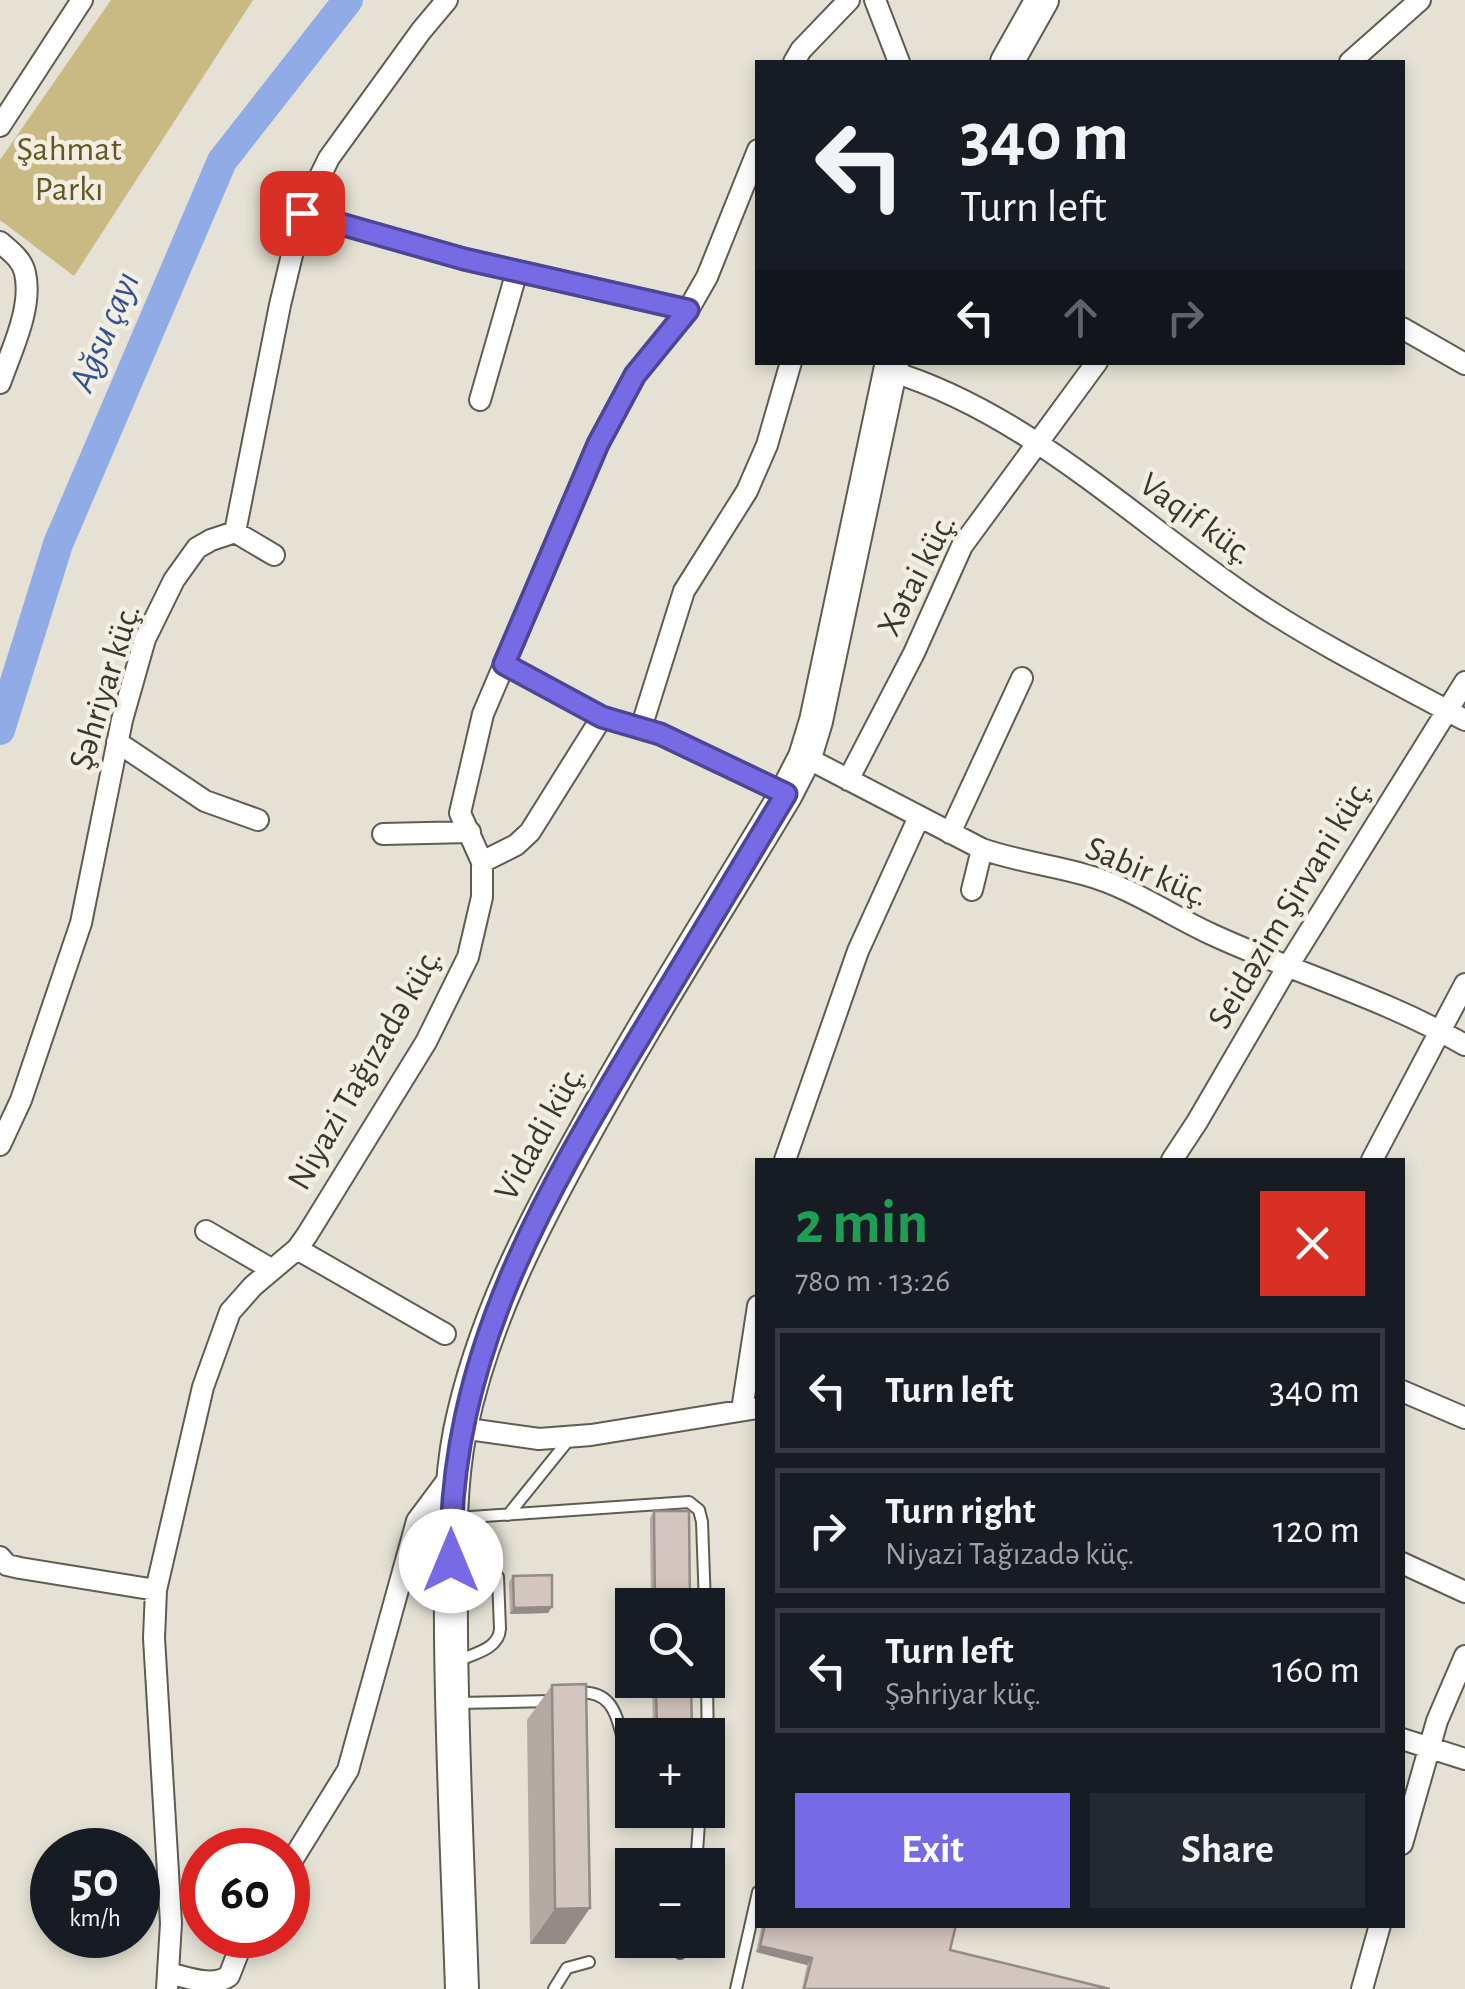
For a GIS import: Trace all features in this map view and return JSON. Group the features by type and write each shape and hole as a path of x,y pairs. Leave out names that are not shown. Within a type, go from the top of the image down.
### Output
{"main road":[{"path":"1007,60 1042,0"},
{"name":"Vidadi küç.","path":"462,1989 450,1518 461,1428 482,1347 542,1210 610,1086 805,757 891,367"}],"street":[{"path":"0,126 82,0"},
{"path":"274,555 236,532 302,213 328,158 447,0"},
{"path":"795,60 848,0"},
{"path":"874,0 898,60"},
{"path":"1352,60 1420,0"},
{"name":"Niyazi Tağızadə küç.","path":"167,1981 171,1923 154,1638 156,1590 204,1387 230,1312 297,1248 426,1042 468,957 482,898 482,862 460,813 483,714 598,444 635,375 688,310 707,277 755,157"},
{"path":"302,213 517,271 688,310"},
{"path":"0,242 16,255 25,274 24,312 0,383"},
{"path":"480,400 517,271"},
{"path":"1405,330 1463,359"},
{"path":"641,728 684,592 747,491 768,445 791,365"},
{"name":"Xətai küç.","path":"848,780 914,653 962,546 1095,365"},
{"name":"Vaqif küç.","path":"891,367 973,406 1037,444 1257,603 1456,715"},
{"name":"Şəhriyar küç.","path":"0,1145 21,1100 81,923 118,742 145,639 174,580 197,548 236,532"},
{"path":"504,664 602,717 660,734 786,794"},
{"path":"950,833 1022,678"},
{"name":"Seidəzim Şirvani küç.","path":"1173,1158 1288,966 1456,715 1465,682"},
{"path":"482,862 516,845 530,832 602,717"},
{"path":"118,742 206,801 258,820"},
{"name":"Sabir küç.","path":"805,757 982,849 1114,885 1210,934 1402,1011 1465,1045"},
{"path":"787,1158 858,950 919,817"},
{"path":"383,834 470,832"},
{"path":"972,890 982,849"},
{"path":"1373,1158 1465,984"},
{"path":"206,1231 272,1269"},
{"path":"297,1248 446,1334"},
{"path":"461,1428 539,1439 750,1409 755,1345"},
{"path":"1405,1393 1465,1418"},
{"path":"310,1831 348,1770 417,1520 453,1473"},
{"path":"0,1557 20,1568 156,1590"},
{"path":"1405,1564 1465,1592"},
{"path":"1405,1833 1446,1696 1465,1656"},
{"path":"1405,1740 1465,1759"},
{"path":"1362,1989 1379,1928"},
{"path":"167,1981 224,1981 236,1958"}],"lane":[{"path":"508,1514 572,1436"},
{"path":"450,1518 688,1502 699,1510 702,1522 704,1588"},
{"path":"451,1561 498,1577 500,1629 493,1645 452,1663"},
{"path":"452,1704 564,1703 564,1694 592,1691 611,1704 616,1718"},
{"path":"736,1989 755,1905"},
{"path":"554,1989 566,1968 588,1962"}],"green space":[{"name":"Şahmat Parkı","path":"111,0 253,0 74,276 0,220 0,160"}],"building":[{"path":"654,1511 689,1511 690,1588 655,1588"},
{"path":"552,1575 552,1607 514,1608 513,1576"},
{"path":"586,1684 590,1908 555,1909 552,1685"},
{"path":"656,1698 691,1698 692,1718 657,1718"},
{"path":"764,1928 955,1928 950,1950 1110,1989 804,1989 812,1958 760,1946"}],"waterway":[{"name":"Ağsu çayı","path":"0,730 58,544 222,161 348,0"}],"route":[{"path":"302,213 464,259 688,310 635,375 598,444 504,664 602,717 660,734 786,794 610,1086 542,1210 503,1292 482,1347 461,1428 453,1473 451,1561"}]}
